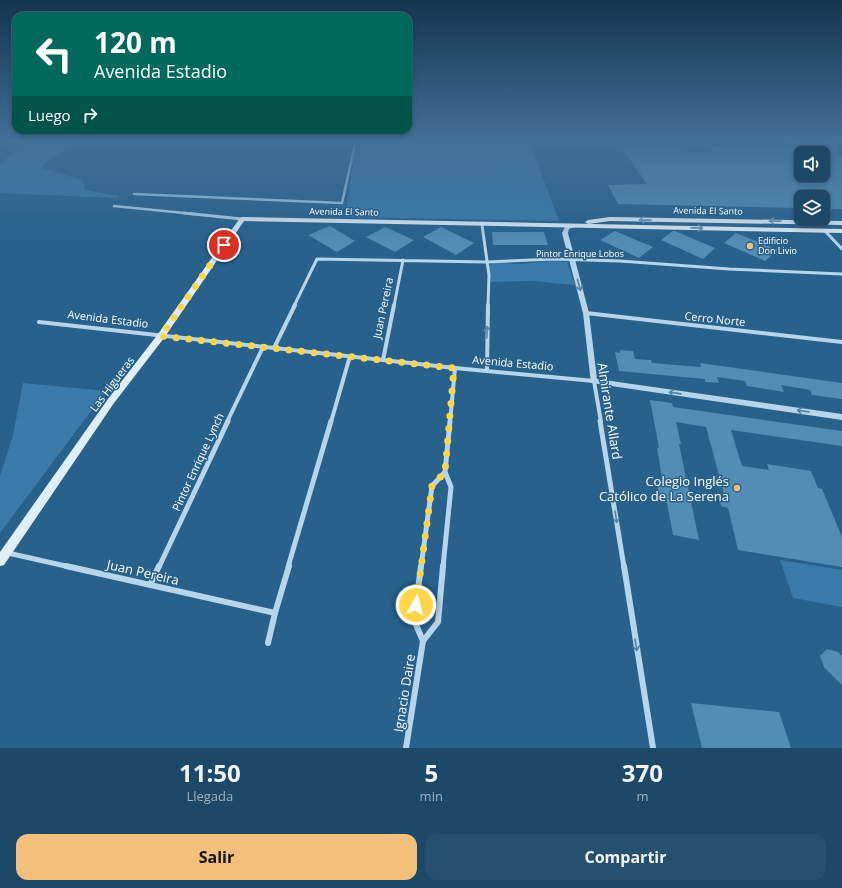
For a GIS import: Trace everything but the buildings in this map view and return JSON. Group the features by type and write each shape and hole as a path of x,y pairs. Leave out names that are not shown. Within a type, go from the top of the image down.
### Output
{"main road":[{"name":"Avenida El Santo","path":"242,219 842,231"},
{"name":"Las Higueras","path":"0,561 111,401 161,336 242,219"},
{"name":"Avenida El Santo","path":"574,226 610,219 842,223"}],"street":[{"name":"Avenida El Santo","path":"114,206 242,219"},
{"path":"482,225 489,275 487,371"},
{"name":"Almirante Allard","path":"574,226 567,228 565,233 586,313 594,382 653,748"},
{"path":"825,231 842,249"},
{"name":"Pintor Enrique Lobos","path":"274,348 317,259 487,262 553,259 620,261 729,269 842,274"},
{"name":"Juan Pereira","path":"383,360 403,260"},
{"name":"Cerro Norte","path":"586,313 842,342"},
{"name":"Avenida Estadio","path":"39,322 594,382 842,417"},
{"name":"Pintor Enrique Lynch","path":"150,585 263,347"},
{"path":"268,644 275,613 350,356"},
{"name":"Ignacio Daire","path":"406,748 423,641 438,622 451,487 445,472 454,368"},
{"name":"Ignacio Daire","path":"423,641 414,620 432,486 445,472"},
{"name":"Juan Pereira","path":"6,553 275,613"}],"shaded area":[{"path":"0,175 65,175 83,180 85,190 119,196 117,198 0,193"},
{"path":"352,175 542,175 559,221 345,217"},
{"path":"549,261 567,262 575,285 532,281 491,282 489,266 493,263 522,264"},
{"path":"23,383 106,391 0,533 0,476 13,435"},
{"path":"780,560 842,570 842,607 793,598"}],"waterway":[{"path":"134,194 342,203 348,175"}],"place":[{"name":"Edificio Don Livio","path":"750,246"},
{"name":"Colegio Inglés Católico de La Serena","path":"737,488"}],"route":[{"path":"224,245 161,336 454,368 445,472 432,486 416,605"}]}
